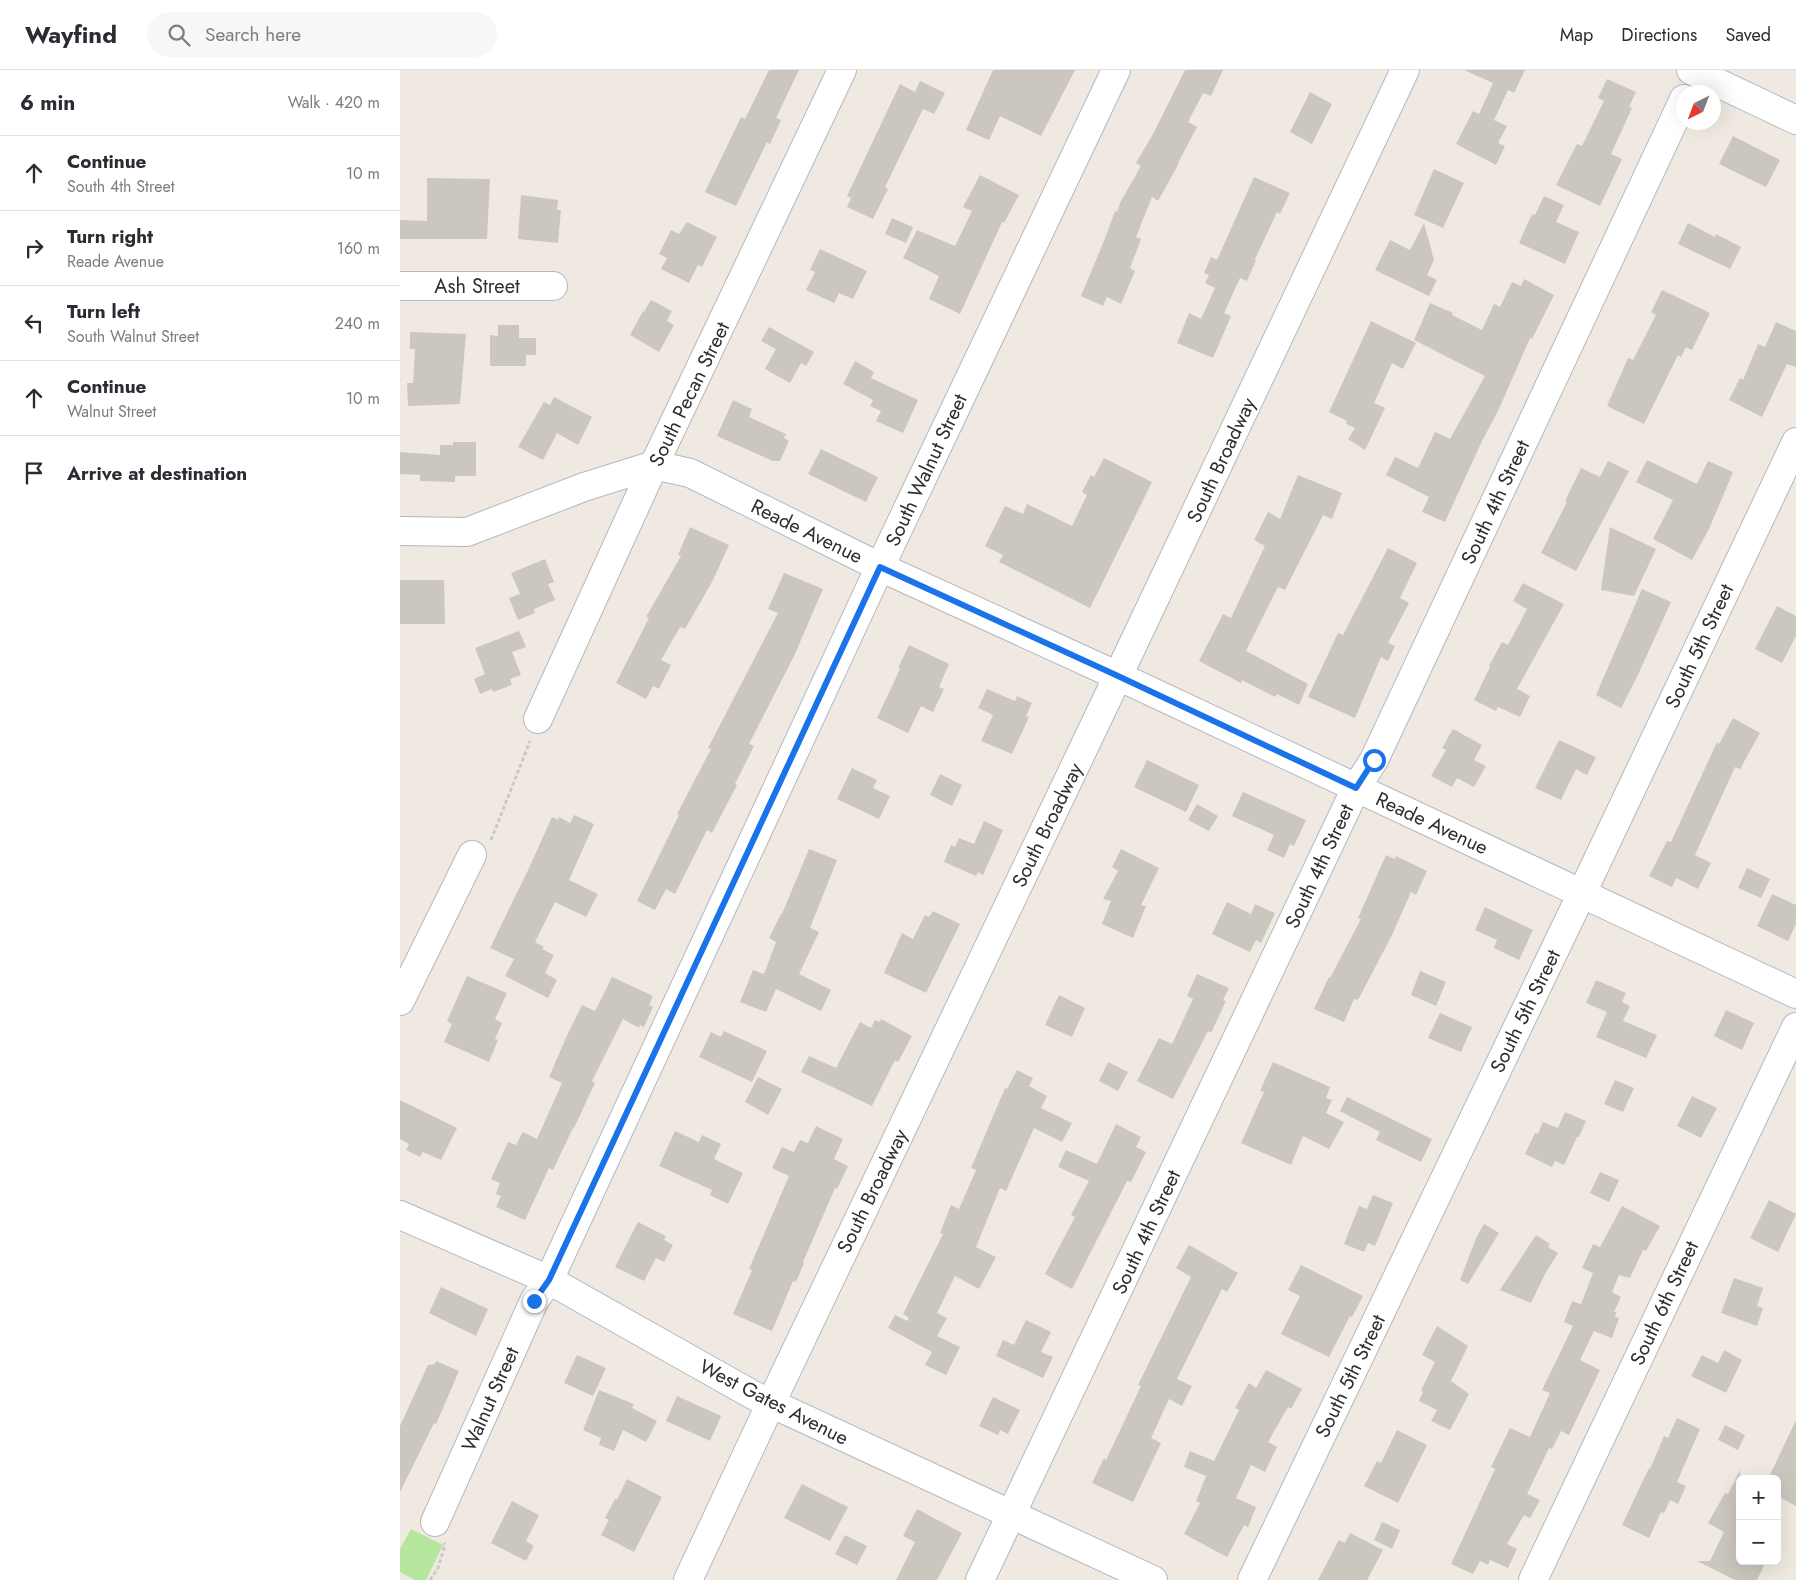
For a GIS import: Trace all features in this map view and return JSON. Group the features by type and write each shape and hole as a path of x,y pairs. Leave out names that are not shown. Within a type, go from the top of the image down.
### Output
{"street":[{"name":"South Pecan Street","path":"538,719 654,465 842,70"},
{"name":"South Walnut Street","path":"549,1280 880,567 1116,70"},
{"name":"South Broadway","path":"688,1580 770,1403 1118,676 1404,70"},
{"path":"1691,78 1796,120"},
{"name":"South 4th Street","path":"980,1580 1356,788 1374,760 1676,116"},
{"name":"Ash Street","path":"400,286 553,286"},
{"name":"South 5th Street","path":"1252,1580 1796,442"},
{"name":"Reade Avenue","path":"400,532 468,532 584,487 654,465 690,473 880,567 1118,676 1796,994"},
{"path":"400,1001 480,850"},
{"name":"South 6th Street","path":"1533,1580 1796,1027"},
{"name":"West Gates Avenue","path":"400,1215 549,1280 753,1395 1153,1580"},
{"name":"Walnut Street","path":"435,1522 534,1301 549,1280"}],"path":[{"path":"480,850 538,719"},
{"path":"430,1580 438,1568 445,1545 435,1522"}],"green space":[{"path":"411,1529 443,1545 426,1580 415,1580 400,1572 400,1549"}],"building":[{"path":"769,70 799,70 776,118 781,120 770,144 767,142 736,206 705,192 741,117 745,119"},
{"path":"993,70 1075,70 1041,136 1000,116 989,140 966,130"},
{"path":"1185,70 1223,70 1211,96 1203,93 1188,122 1197,127 1158,201 1152,197 1136,237 1141,239 1130,268 1135,271 1121,304 1107,297 1103,306 1081,296 1115,211 1117,212 1121,201 1141,166 1136,163 1153,134"},
{"path":"1464,70 1525,70 1514,93 1508,90 1494,120 1507,126 1498,143 1505,146 1496,165 1456,144 1473,111 1479,114 1493,83"},
{"path":"1607,79 1636,92 1629,107 1632,108 1611,154 1622,159 1600,206 1556,185 1577,144 1582,146 1604,101 1598,98"},
{"path":"920,81 945,93 934,114 923,109 885,187 888,189 873,219 847,207 851,198 847,196 900,84 915,92"},
{"path":"1310,92 1332,104 1312,144 1290,132"},
{"path":"1733,136 1780,160 1766,187 1719,164"},
{"path":"1434,169 1464,183 1443,228 1414,215"},
{"path":"980,175 1019,195 1004,223 1002,222 960,314 929,299 939,276 903,258 917,230 955,246 972,211 963,207"},
{"path":"1254,177 1290,193 1280,214 1277,212 1247,281 1240,278 1224,313 1231,316 1213,358 1177,343 1189,313 1201,319 1215,288 1205,283 1209,275 1204,273 1211,257 1217,260"},
{"path":"427,178 490,179 487,239 400,239 400,220 427,221"},
{"path":"521,195 558,200 557,210 561,210 558,243 518,239"},
{"path":"1544,196 1564,205 1556,222 1579,232 1565,264 1519,243 1532,214 1535,215"},
{"path":"892,218 913,227 906,243 885,234"},
{"path":"687,222 717,237 702,267 698,265 689,283 661,269 667,258 659,254 671,230 679,234"},
{"path":"1424,223 1434,260 1427,275 1437,280 1429,296 1375,270 1390,240 1410,250"},
{"path":"1688,223 1715,237 1716,234 1741,247 1730,269 1678,244"},
{"path":"820,249 867,271 853,299 839,293 834,303 806,290 815,272 810,270"},
{"path":"1524,279 1554,295 1532,339 1530,338 1498,411 1482,441 1445,522 1422,512 1429,497 1386,475 1395,457 1418,468 1435,432 1450,439 1485,376 1414,340 1430,303 1453,313 1452,315 1482,330 1494,304 1500,307 1512,282 1521,286"},
{"path":"1662,290 1710,313 1692,350 1686,347 1681,357 1678,355 1644,424 1607,406 1628,358 1633,360 1656,315 1651,312"},
{"path":"651,300 672,311 667,321 674,325 659,352 630,335"},
{"path":"1371,321 1416,343 1403,369 1392,363 1374,403 1385,408 1365,450 1348,439 1355,428 1346,424 1347,421 1329,412"},
{"path":"1776,322 1796,331 1796,367 1787,364 1762,417 1729,400 1740,378 1743,380 1758,344 1765,347"},
{"path":"498,325 519,325 519,338 536,338 536,355 526,355 526,366 490,366 490,335 498,336"},
{"path":"769,327 814,352 806,366 801,363 790,383 765,369 776,349 761,341"},
{"path":"410,332 466,334 460,404 408,406 407,383 413,383 415,349 410,349"},
{"path":"855,361 874,372 871,378 918,400 903,433 876,421 881,411 870,406 873,400 843,384"},
{"path":"554,397 592,417 578,445 557,433 543,460 518,447 544,402 550,405"},
{"path":"733,400 752,409 749,417 786,434 784,438 789,441 780,461 773,461 717,436"},
{"path":"453,442 476,442 476,476 455,476 455,482 420,481 420,475 400,474 400,452 440,455 440,445 453,445"},
{"path":"821,449 878,477 866,502 808,474"},
{"path":"1104,458 1152,482 1090,608 999,562 1003,555 985,546 1005,506 1023,514 1027,504 1072,526 1087,495 1082,492 1091,475 1094,477"},
{"path":"1647,460 1697,484 1708,461 1733,472 1709,529 1692,560 1653,539 1673,500 1636,482"},
{"path":"1608,461 1629,471 1576,571 1541,553 1567,502 1565,501 1581,468 1600,477"},
{"path":"1298,475 1342,493 1332,519 1323,515 1285,590 1278,587 1246,651 1308,684 1299,705 1277,694 1275,697 1242,680 1241,683 1199,661 1223,614 1231,618 1265,546 1254,540 1268,512 1280,519"},
{"path":"690,527 729,545 712,582 685,629 680,627 661,660 671,665 659,689 653,686 646,699 616,683 649,618 646,617 681,556 678,555"},
{"path":"1610,527 1656,549 1634,596 1601,590"},
{"path":"1388,548 1417,563 1400,598 1409,603 1388,643 1395,646 1388,661 1381,657 1355,718 1308,697 1338,633 1343,635"},
{"path":"545,559 554,582 548,584 555,600 534,609 535,613 518,620 509,598 520,594 511,573"},
{"path":"784,573 823,589 794,656 749,744 754,746 735,784 737,785 712,833 707,830 675,894 666,889 655,910 637,901 679,815 677,814 711,749 708,748 778,613 768,609"},
{"path":"400,580 444,580 445,624 400,624"},
{"path":"1523,583 1564,604 1517,689 1530,696 1520,717 1498,707 1496,711 1474,700 1502,642 1508,645 1527,609 1513,601"},
{"path":"1642,589 1671,602 1621,708 1596,695"},
{"path":"1777,606 1796,616 1796,636 1782,663 1755,649"},
{"path":"519,631 526,647 512,652 521,675 510,679 512,685 493,692 492,689 480,694 474,679 485,674 475,648"},
{"path":"909,645 949,664 939,687 944,689 933,712 921,706 908,733 877,718"},
{"path":"987,689 1015,701 1017,696 1032,703 1026,716 1029,717 1012,754 981,741 993,715 978,708"},
{"path":"1733,718 1760,733 1740,769 1735,767 1695,855 1711,863 1698,889 1676,878 1672,887 1649,876 1667,841 1671,842 1717,742 1719,744"},
{"path":"1453,729 1482,745 1474,760 1486,766 1474,787 1457,778 1452,787 1431,776 1446,750 1442,748"},
{"path":"1559,740 1596,757 1587,775 1576,769 1561,800 1535,788"},
{"path":"1147,760 1199,785 1186,812 1134,787"},
{"path":"852,768 877,780 873,788 890,796 879,819 837,799"},
{"path":"940,774 962,785 952,806 930,795"},
{"path":"1243,792 1306,820 1294,846 1290,844 1284,858 1267,850 1274,835 1232,816"},
{"path":"1197,804 1218,816 1209,831 1188,820"},
{"path":"574,815 594,824 569,880 598,894 586,917 555,902 535,942 544,947 542,949 554,955 545,973 557,980 548,998 505,976 514,959 490,948 552,817 558,820 559,817 570,823"},
{"path":"984,821 1003,830 983,875 978,872 976,876 944,862 951,845 955,847 959,838 974,844"},
{"path":"809,849 837,860 810,928 819,932 799,974 831,990 821,1011 776,989 766,1012 740,1002 753,970 764,974 776,942 769,938 782,914"},
{"path":"1121,849 1159,868 1141,905 1146,906 1133,938 1102,924 1111,901 1103,899 1118,871 1112,867"},
{"path":"1386,855 1395,859 1396,856 1427,871 1416,895 1411,892 1392,935 1358,1000 1354,999 1344,1022 1314,1009 1329,977 1361,919 1358,918"},
{"path":"1747,868 1770,879 1761,898 1738,888"},
{"path":"1772,894 1796,905 1796,924 1788,941 1757,926"},
{"path":"1227,902 1251,914 1255,904 1275,913 1261,943 1256,940 1250,952 1212,934"},
{"path":"1485,907 1533,930 1519,960 1494,948 1497,940 1475,930"},
{"path":"933,911 960,924 926,993 884,973 902,933 913,939 925,915 929,917"},
{"path":"1420,971 1446,982 1436,1006 1411,995"},
{"path":"1197,974 1229,988 1223,1000 1226,1001 1211,1033 1208,1031 1173,1099 1137,1081 1159,1038 1172,1044 1193,999 1187,996"},
{"path":"467,976 507,993 495,1019 502,1023 495,1039 498,1040 489,1062 444,1042 452,1024 447,1021"},
{"path":"612,977 653,996 649,1005 653,1007 644,1027 640,1025 639,1028 623,1019 592,1081 595,1083 574,1128 553,1170 549,1168 525,1220 496,1207 501,1196 496,1194 500,1183 491,1179 508,1142 516,1145 523,1132 537,1139 562,1083 549,1077 569,1031 582,1005 595,1011"},
{"path":"1596,980 1626,993 1622,1002 1630,1006 1623,1021 1657,1035 1646,1058 1596,1037 1607,1012 1586,1003"},
{"path":"1059,995 1085,1008 1072,1037 1045,1025"},
{"path":"1726,1010 1754,1023 1742,1050 1714,1036"},
{"path":"1440,1013 1472,1027 1461,1052 1428,1038"},
{"path":"881,1019 912,1036 898,1062 895,1060 872,1106 801,1072 809,1056 836,1068 860,1022 871,1028 875,1020 880,1022"},
{"path":"724,1031 767,1051 752,1082 699,1057 711,1032 721,1037"},
{"path":"1108,1062 1128,1072 1118,1091 1099,1081"},
{"path":"1273,1062 1330,1087 1326,1098 1332,1100 1326,1113 1344,1122 1329,1149 1303,1136 1291,1165 1241,1143 1264,1092 1260,1091"},
{"path":"1017,1070 1033,1078 1029,1086 1047,1096 1041,1108 1072,1123 1062,1142 1034,1128 1006,1191 1000,1188 976,1247 996,1257 979,1289 955,1276 937,1313 947,1318 937,1336 960,1347 946,1375 925,1365 932,1352 888,1328 895,1315 907,1321 909,1318 903,1314 943,1234 940,1233 951,1205 959,1209 976,1170 971,1168 1005,1088 1007,1089"},
{"path":"758,1077 782,1089 768,1115 745,1102"},
{"path":"1615,1080 1634,1088 1623,1112 1604,1104"},
{"path":"1692,1096 1717,1108 1701,1138 1677,1126"},
{"path":"1347,1097 1432,1139 1421,1162 1376,1140 1380,1132 1340,1111"},
{"path":"400,1100 457,1128 441,1160 423,1152 420,1157 406,1150 409,1144 400,1139"},
{"path":"1565,1112 1586,1121 1564,1165 1555,1161 1552,1167 1525,1154 1535,1133 1538,1134 1543,1122 1558,1128"},
{"path":"1116,1124 1141,1137 1136,1147 1146,1152 1131,1182 1127,1181 1072,1289 1045,1274 1075,1217 1071,1215 1089,1181 1058,1167 1066,1150 1097,1164"},
{"path":"816,1126 843,1139 834,1159 848,1166 837,1189 835,1188 796,1282 793,1281 772,1331 733,1314 752,1270 749,1269 789,1176 772,1168 782,1147 794,1152 800,1140 808,1143"},
{"path":"675,1131 699,1142 702,1135 721,1144 714,1159 743,1173 728,1204 710,1195 712,1190 659,1166"},
{"path":"1600,1172 1619,1180 1609,1202 1590,1193"},
{"path":"1373,1195 1393,1203 1375,1246 1368,1243 1364,1252 1344,1244 1359,1206 1367,1209"},
{"path":"1769,1200 1796,1214 1778,1252 1750,1238"},
{"path":"1622,1206 1660,1226 1646,1251 1643,1250 1630,1278 1619,1275 1612,1292 1621,1297 1614,1312 1616,1312 1615,1317 1619,1318 1612,1338 1594,1331 1580,1360 1600,1370 1569,1435 1561,1431 1552,1449 1549,1448 1527,1494 1540,1500 1530,1518 1524,1515 1507,1544 1517,1549 1508,1568 1490,1560 1488,1565 1480,1561 1473,1574 1451,1564 1495,1469 1491,1467 1510,1428 1530,1437 1550,1393 1542,1390 1573,1326 1564,1322 1572,1301 1581,1304 1593,1273 1582,1268 1593,1244 1600,1247"},
{"path":"638,1222 666,1236 664,1240 673,1245 664,1262 656,1258 644,1281 615,1267"},
{"path":"1484,1224 1499,1233 1468,1284 1460,1280 1477,1236"},
{"path":"1536,1235 1550,1244 1548,1247 1558,1253 1531,1303 1500,1290"},
{"path":"1189,1245 1238,1273 1227,1292 1222,1289 1177,1379 1192,1386 1182,1406 1169,1399 1151,1438 1161,1443 1133,1502 1092,1483 1104,1458 1106,1460 1141,1386 1138,1385 1191,1277 1176,1268"},
{"path":"1301,1265 1363,1296 1352,1317 1350,1316 1329,1357 1281,1334 1300,1296 1288,1290"},
{"path":"1734,1278 1763,1288 1757,1306 1763,1308 1757,1326 1721,1313"},
{"path":"441,1287 488,1309 476,1336 429,1313"},
{"path":"1026,1320 1051,1332 1041,1352 1053,1357 1043,1378 996,1356 1003,1340 1014,1345"},
{"path":"1437,1326 1468,1346 1451,1381 1469,1394 1450,1430 1431,1421 1437,1410 1419,1401 1423,1392 1421,1390 1435,1362 1422,1355"},
{"path":"1724,1350 1742,1360 1726,1393 1691,1376 1702,1355 1718,1363"},
{"path":"577,1355 606,1368 593,1396 564,1383"},
{"path":"436,1361 459,1371 436,1424 434,1423 400,1492 400,1426 428,1365 435,1364"},
{"path":"1266,1370 1302,1389 1291,1409 1288,1407 1268,1442 1277,1447 1265,1472 1251,1465 1236,1498 1256,1507 1248,1527 1244,1525 1227,1557 1184,1534 1200,1503 1196,1501 1206,1476 1184,1467 1190,1451 1214,1461 1239,1410 1235,1408 1249,1383 1256,1388"},
{"path":"599,1390 634,1404 632,1408 657,1421 646,1442 623,1430 614,1451 599,1445 601,1438 583,1430"},
{"path":"677,1396 721,1416 710,1441 666,1421"},
{"path":"993,1397 1020,1410 1008,1434 1000,1430 998,1435 979,1426"},
{"path":"1677,1418 1700,1429 1677,1482 1686,1486 1678,1504 1670,1500 1664,1513 1661,1512 1649,1538 1622,1525 1664,1436 1668,1438"},
{"path":"1796,1420 1796,1506 1781,1498 1781,1475 1770,1475"},
{"path":"1725,1425 1745,1435 1738,1450 1718,1440"},
{"path":"1397,1430 1427,1445 1398,1503 1364,1486 1377,1461 1381,1463"},
{"path":"1736,1478 1736,1565 1764,1565 1757,1580 1735,1580 1697,1561 1710,1561 1724,1532 1708,1523 1725,1493 1728,1494"},
{"path":"627,1479 662,1497 634,1552 601,1535 609,1520 605,1518 615,1499 617,1500"},
{"path":"802,1484 848,1507 830,1541 784,1518"},
{"path":"512,1501 539,1515 526,1541 534,1546 526,1561 491,1543"},
{"path":"917,1509 962,1533 937,1580 896,1580 915,1542 903,1536"},
{"path":"1382,1522 1400,1530 1392,1549 1374,1540"},
{"path":"1350,1533 1383,1550 1367,1580 1318,1580 1339,1540 1345,1543"},
{"path":"845,1535 867,1546 857,1565 835,1554"}],"route":[{"path":"534,1301 549,1280 880,567 1356,788 1374,760"}]}
